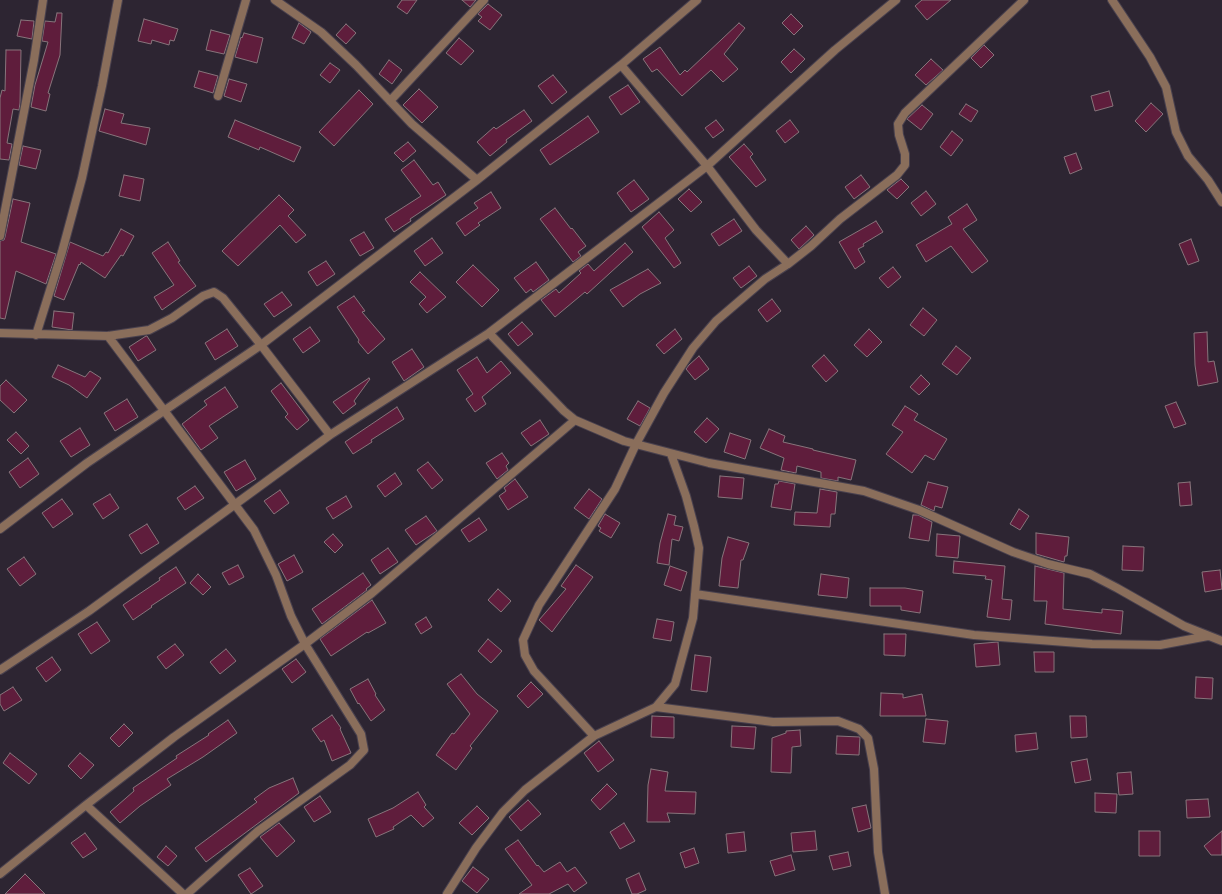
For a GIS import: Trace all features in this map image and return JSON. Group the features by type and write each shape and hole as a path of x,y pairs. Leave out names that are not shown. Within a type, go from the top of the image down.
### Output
{"street":[{"path":"0,236 34,60 43,0"},
{"path":"36,335 62,252 82,178 102,86 118,0"},
{"path":"218,96 246,0"},
{"path":"275,0 321,32 356,65 412,124 477,180"},
{"path":"390,101 484,0"},
{"path":"0,529 86,463 261,345 477,180 621,65 697,0"},
{"path":"0,670 89,611 330,435 489,333 707,166 835,50 896,0"},
{"path":"594,736 534,671 524,655 523,640 539,605 615,489 636,444 664,393 693,348 722,317 765,279 788,264 811,246 845,215 897,175 905,165 905,154 899,135 898,124 905,113 1024,0"},
{"path":"1112,0 1150,57 1166,87 1176,132 1188,156 1208,180 1222,202"},
{"path":"621,65 707,166 756,230 788,264"},
{"path":"0,333 108,336 149,330 172,318 203,296 214,292 223,298 330,435"},
{"path":"489,333 564,411 575,420 624,441 709,464 814,482 871,494 919,510 1012,552 1048,564 1090,574 1184,626 1222,641"},
{"path":"108,336 254,530 276,575 291,616 305,644 361,734 364,750 350,765 258,831 187,894"},
{"path":"0,874 86,805 174,738 305,644 372,593 575,420"},
{"path":"447,894 476,848 503,812 525,790 594,736 656,707 676,684 693,618 699,548 686,496 671,454"},
{"path":"695,594 974,635 1092,644 1160,645 1209,636"},
{"path":"656,707 773,722 838,721 859,729 868,738 874,769 878,852 885,894"},
{"path":"86,805 183,894"}],"building":[{"path":"402,0 417,0 407,14 397,7"},
{"path":"462,0 476,0 470,7"},
{"path":"922,0 951,0 927,20 915,6"},
{"path":"488,4 502,15 490,30 478,21 482,17 478,14"},
{"path":"57,13 62,13 60,55 48,93 50,94 46,111 31,107 35,85 48,42 42,41 45,21 55,22"},
{"path":"791,14 803,26 794,35 782,23"},
{"path":"144,19 178,29 174,41 170,40 169,45 152,40 151,44 138,41"},
{"path":"21,20 34,21 32,39 17,36"},
{"path":"299,23 311,32 304,44 292,38"},
{"path":"739,23 745,28 724,54 738,69 723,82 711,70 682,96 657,69 652,72 643,59 660,47 680,75 685,70 687,72"},
{"path":"346,24 356,33 346,44 336,35"},
{"path":"211,30 230,35 224,54 206,50"},
{"path":"244,33 263,38 257,63 235,57 241,37 242,38"},
{"path":"459,38 474,51 461,65 446,53"},
{"path":"984,45 994,55 981,68 971,58"},
{"path":"794,49 805,59 791,73 781,62"},
{"path":"6,50 21,50 20,103 19,110 13,109 7,143 12,144 9,160 0,159 0,98 2,90 5,91"},
{"path":"931,59 943,70 926,85 915,75"},
{"path":"389,60 402,70 392,84 379,74"},
{"path":"330,63 340,70 330,83 320,75"},
{"path":"199,71 218,76 213,93 194,87"},
{"path":"553,75 567,92 552,104 538,86"},
{"path":"229,79 247,84 241,102 224,96"},
{"path":"628,85 640,102 621,115 609,97"},
{"path":"419,89 438,107 422,123 403,105"},
{"path":"359,90 373,104 334,146 319,132"},
{"path":"1109,91 1113,106 1095,111 1091,96"},
{"path":"1151,103 1163,114 1146,132 1135,121"},
{"path":"966,104 978,111 971,122 959,114"},
{"path":"922,105 933,114 921,130 907,119"},
{"path":"105,109 124,114 121,123 150,128 146,145 99,131"},
{"path":"524,110 532,121 506,140 507,142 490,156 477,142 494,127 496,129"},
{"path":"588,116 599,132 550,165 540,150"},
{"path":"235,120 301,147 294,162 260,147 259,150 228,137"},
{"path":"716,120 724,130 713,138 705,128"},
{"path":"790,120 799,132 785,143 776,131"},
{"path":"952,131 963,140 951,156 940,147"},
{"path":"408,142 416,151 403,162 394,153"},
{"path":"744,144 753,154 750,157 766,180 756,187 729,157"},
{"path":"23,146 41,150 36,169 19,165"},
{"path":"1076,153 1082,169 1070,174 1064,157"},
{"path":"414,160 433,185 438,182 446,195 410,219 411,221 394,232 385,219 421,196 401,170"},
{"path":"124,175 144,179 140,201 119,196"},
{"path":"861,175 870,187 854,199 845,187"},
{"path":"901,179 909,187 897,199 887,190"},
{"path":"634,180 649,199 631,212 617,193"},
{"path":"689,189 702,202 691,212 678,199"},
{"path":"926,191 936,204 921,216 911,203"},
{"path":"491,192 501,208 478,223 480,225 465,236 456,223 478,208 474,203"},
{"path":"279,195 294,210 288,216 306,235 296,243 280,225 238,266 222,251"},
{"path":"13,199 30,203 21,242 56,254 46,284 16,271 5,319 0,318 0,241 4,240 5,237"},
{"path":"967,204 977,220 963,229 988,261 972,273 951,246 926,262 916,245 952,224 948,217"},
{"path":"555,208 586,246 578,252 581,256 573,262 540,219"},
{"path":"659,212 674,230 665,238 681,263 674,268 642,227"},
{"path":"734,219 742,231 719,246 711,234"},
{"path":"876,221 883,232 863,244 864,246 858,249 865,262 855,269 839,242"},
{"path":"806,226 814,235 799,249 791,240"},
{"path":"121,229 134,236 123,256 121,255 105,278 81,262 64,300 54,296 70,242 103,256 106,252 108,253"},
{"path":"364,232 374,248 360,256 350,240"},
{"path":"432,238 443,253 425,266 414,251"},
{"path":"1191,239 1199,261 1188,265 1179,244"},
{"path":"168,242 180,261 178,262 196,286 162,310 154,297 174,285 152,253"},
{"path":"625,243 633,252 587,294 585,292 555,317 541,300 556,289 559,293 581,273 579,271 588,264 594,271"},
{"path":"326,261 335,274 317,286 308,272"},
{"path":"536,262 549,280 533,292 531,289 526,293 514,278"},
{"path":"473,265 499,290 482,307 456,282"},
{"path":"749,266 757,276 741,288 733,278"},
{"path":"893,267 901,277 888,288 879,278"},
{"path":"648,269 661,283 640,294 623,307 610,290"},
{"path":"420,272 446,297 427,313 419,304 426,297 410,282"},
{"path":"282,292 292,305 274,317 264,304"},
{"path":"354,296 365,311 362,312 385,339 368,354 358,342 359,340 337,307"},
{"path":"772,299 781,311 767,322 758,310"},
{"path":"923,308 937,320 924,336 910,325"},
{"path":"54,311 74,313 72,330 52,327"},
{"path":"522,322 533,334 518,346 508,334"},
{"path":"310,327 320,341 303,353 293,339"},
{"path":"227,329 238,346 215,360 205,343"},
{"path":"675,329 682,339 664,354 656,345"},
{"path":"869,329 882,342 867,357 854,345"},
{"path":"1207,332 1208,362 1214,361 1218,382 1198,386 1195,365 1194,333"},
{"path":"146,336 156,350 138,361 129,347"},
{"path":"956,346 971,358 957,375 942,364"},
{"path":"412,349 424,367 404,381 392,362"},
{"path":"824,355 838,371 826,382 812,366"},
{"path":"699,356 709,369 695,380 686,369"},
{"path":"477,357 487,373 501,361 511,373 482,397 486,404 475,412 466,399 473,394 457,370"},
{"path":"58,365 85,377 90,371 101,378 87,398 69,385 52,377"},
{"path":"921,375 930,384 919,395 910,387"},
{"path":"369,378 370,379 354,401 356,404 343,414 333,402"},
{"path":"6,380 27,400 14,413 0,400 0,386"},
{"path":"281,383 309,420 297,430 285,417 288,414 271,391"},
{"path":"225,387 238,407 209,426 218,438 201,450 182,424 207,405 204,401"},
{"path":"127,399 138,417 115,431 104,413"},
{"path":"638,401 650,408 640,426 627,419"},
{"path":"1176,402 1186,424 1174,428 1165,406"},
{"path":"905,406 918,414 914,420 947,439 934,460 925,455 912,473 886,454 903,432 892,425"},
{"path":"397,407 404,419 371,440 372,442 353,454 345,442"},
{"path":"707,418 719,429 706,443 694,432"},
{"path":"540,420 549,434 531,446 521,433"},
{"path":"80,428 90,445 71,457 60,441"},
{"path":"769,429 785,436 783,442 856,460 851,480 838,477 838,481 821,478 821,472 797,466 796,473 781,470 784,458 760,448"},
{"path":"16,432 29,446 21,454 7,440"},
{"path":"730,433 751,440 745,459 724,452"},
{"path":"502,453 509,463 506,466 508,470 497,479 486,463"},
{"path":"28,458 39,474 20,488 9,472"},
{"path":"245,460 256,479 236,491 224,472"},
{"path":"428,462 443,480 432,489 417,470"},
{"path":"395,473 402,484 385,497 377,486"},
{"path":"720,476 744,478 742,499 718,497"},
{"path":"515,479 528,497 508,510 499,496 506,491 504,488"},
{"path":"779,481 795,484 791,510 771,507 775,484 778,484"},
{"path":"928,482 948,487 942,508 935,506 934,511 921,505"},
{"path":"1190,482 1192,505 1180,506 1178,483"},
{"path":"195,486 204,498 185,510 177,498"},
{"path":"589,489 602,499 589,519 574,508"},
{"path":"820,489 837,492 835,514 831,514 830,527 794,525 795,512 817,513"},
{"path":"280,490 289,503 274,514 264,501"},
{"path":"110,494 119,508 103,519 93,504"},
{"path":"346,496 352,507 333,519 326,508"},
{"path":"62,499 73,514 53,528 42,513"},
{"path":"1019,509 1029,516 1020,530 1010,524"},
{"path":"605,514 620,523 611,538 599,531 601,528 598,526"},
{"path":"668,514 676,516 674,525 683,527 679,541 672,539 669,565 657,563 660,543"},
{"path":"913,515 918,515 932,522 929,541 909,538"},
{"path":"426,516 437,531 416,545 405,530"},
{"path":"479,518 487,530 469,542 461,530"},
{"path":"147,524 159,543 141,554 129,535"},
{"path":"1036,533 1069,537 1067,556 1065,556 1064,562 1036,554"},
{"path":"333,534 343,545 335,553 324,542"},
{"path":"937,534 960,536 958,558 936,556"},
{"path":"728,537 749,543 743,560 741,560 738,588 719,586 722,558"},
{"path":"1123,546 1144,547 1143,571 1122,570"},
{"path":"388,548 398,562 380,574 371,560"},
{"path":"294,555 303,572 287,581 278,564"},
{"path":"24,557 36,574 20,586 7,569"},
{"path":"954,561 1005,566 1002,599 1012,600 1010,620 987,617 992,580 985,579 986,576 953,573"},
{"path":"238,565 244,577 229,585 222,573"},
{"path":"576,565 593,577 552,632 539,620 566,589 561,586"},
{"path":"670,566 687,572 681,591 664,585"},
{"path":"1035,566 1064,573 1063,609 1102,613 1102,609 1123,611 1121,634 1045,624 1047,601 1034,601"},
{"path":"176,567 186,583 133,620 123,605 160,580 159,578"},
{"path":"1220,570 1222,589 1205,592 1202,572"},
{"path":"363,573 371,585 366,589 367,590 322,624 312,609"},
{"path":"198,574 211,587 203,595 190,583"},
{"path":"821,574 849,578 847,598 818,595"},
{"path":"870,588 905,588 923,591 920,613 901,610 901,606 870,606"},
{"path":"498,589 511,601 501,612 488,600"},
{"path":"372,600 386,623 368,633 367,632 331,656 320,639"},
{"path":"426,617 432,627 421,634 415,624"},
{"path":"657,619 674,622 671,641 653,638"},
{"path":"97,622 110,641 91,654 78,634"},
{"path":"884,634 906,634 905,656 884,655"},
{"path":"488,639 502,651 491,663 478,651"},
{"path":"998,642 1000,665 976,667 974,644"},
{"path":"175,644 184,655 166,669 157,657"},
{"path":"226,649 236,661 220,674 210,662"},
{"path":"1034,652 1054,652 1054,672 1035,672"},
{"path":"695,655 711,657 707,692 691,690"},
{"path":"52,657 61,670 46,682 36,668"},
{"path":"296,659 306,672 292,683 282,669"},
{"path":"461,674 477,694 498,711 470,746 472,748 456,770 436,755 452,733 454,734 470,714 447,684"},
{"path":"1196,677 1213,678 1212,699 1195,698"},
{"path":"368,679 376,694 375,695 385,710 371,721 359,703 358,704 350,689"},
{"path":"531,682 543,694 528,708 517,696"},
{"path":"13,687 22,700 4,711 0,704 0,695"},
{"path":"881,693 903,694 903,698 922,694 926,716 880,716"},
{"path":"332,715 341,728 340,729 351,753 332,761 324,740 321,742 312,729"},
{"path":"652,716 674,717 674,738 651,737"},
{"path":"1070,716 1086,716 1087,737 1071,738"},
{"path":"926,719 948,721 945,744 923,742"},
{"path":"228,720 237,733 203,757 167,779 171,785 140,806 120,823 110,812 134,791 133,788 177,758 176,756 209,735 208,734"},
{"path":"124,724 133,733 119,747 110,738"},
{"path":"732,726 756,727 754,749 731,747"},
{"path":"800,730 801,746 792,747 791,773 771,772 772,738 786,733 786,731"},
{"path":"1036,733 1038,749 1016,752 1015,735"},
{"path":"837,736 860,737 859,755 836,754"},
{"path":"599,741 614,760 598,772 584,753"},
{"path":"10,753 37,774 29,784 3,763"},
{"path":"80,753 94,765 81,779 68,766"},
{"path":"1087,759 1091,780 1075,783 1071,762"},
{"path":"651,769 668,772 665,791 696,792 695,814 667,813 670,822 647,822 648,785"},
{"path":"1131,772 1133,794 1119,795 1117,773"},
{"path":"293,778 299,793 206,862 195,848 257,802 254,799 269,788"},
{"path":"607,784 617,794 600,810 591,800"},
{"path":"418,792 426,805 424,807 434,818 423,827 411,815 393,827 394,829 376,837 368,819 393,808"},
{"path":"1095,793 1117,794 1116,813 1095,812"},
{"path":"320,796 331,812 314,822 304,807"},
{"path":"1208,799 1210,817 1187,818 1186,800"},
{"path":"528,800 541,814 521,831 509,817"},
{"path":"866,805 871,828 858,832 852,808"},
{"path":"477,806 489,818 472,835 459,823"},
{"path":"279,823 295,841 277,857 260,837"},
{"path":"624,823 635,841 620,849 610,832"},
{"path":"815,831 817,850 793,852 791,833"},
{"path":"1139,831 1160,831 1160,856 1139,856"},
{"path":"1222,831 1222,855 1211,855 1204,846"},
{"path":"744,832 746,851 728,853 726,834"},
{"path":"85,833 97,849 83,858 71,843"},
{"path":"518,840 537,866 538,865 544,872 560,862 567,872 575,867 587,883 574,892 568,884 549,894 519,894 532,885 505,849"},
{"path":"166,846 177,856 168,866 157,857"},
{"path":"694,848 699,863 685,868 680,853"},
{"path":"848,852 851,866 833,870 829,856"},
{"path":"791,855 795,870 775,876 770,861"},
{"path":"473,867 489,879 477,893 462,881"},
{"path":"250,868 263,886 251,894 238,875"},
{"path":"639,873 646,890 637,894 632,894 626,879"},
{"path":"25,874 45,894 5,894"}]}
